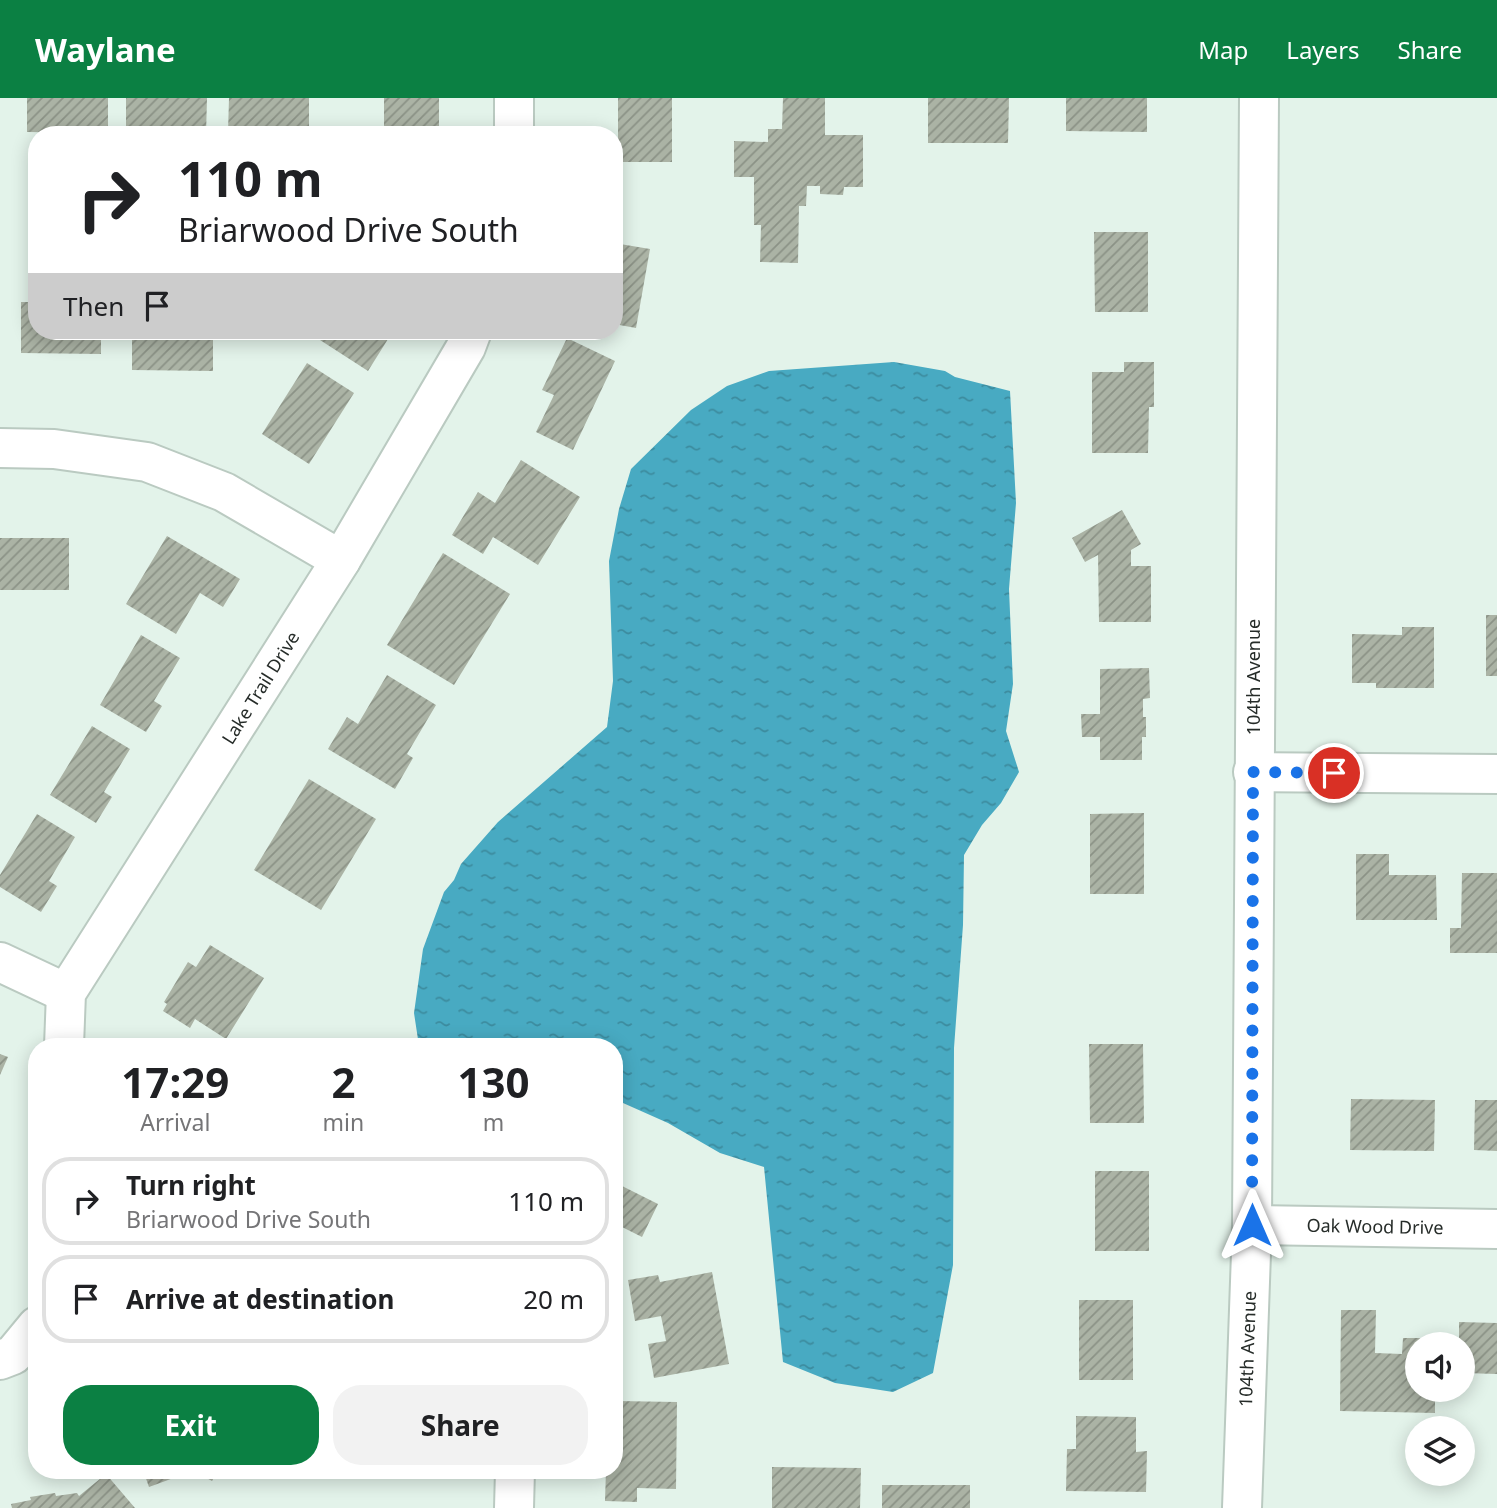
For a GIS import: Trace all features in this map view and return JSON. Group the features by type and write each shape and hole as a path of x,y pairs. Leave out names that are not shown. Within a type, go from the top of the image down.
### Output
{"street":[{"path":"514,98 514,126"},
{"name":"104th Avenue","path":"1242,1508 1252,1225 1259,98"},
{"name":"Lake Trail Drive","path":"66,993 341,561 468,340"},
{"path":"0,448 54,449 147,462 224,492 341,561"},
{"path":"1253,772 1497,774"},
{"path":"0,962 66,993 64,1038"},
{"name":"Oak Wood Drive","path":"1252,1225 1497,1229"},
{"path":"7,1358 28,1336"},
{"path":"514,1508 515,1479"}],"water":[{"path":"894,362 945,371 955,377 1010,391 1016,503 1009,589 1013,684 1006,731 1019,772 1001,803 982,825 964,855 963,925 954,1048 953,1265 933,1373 893,1392 835,1383 783,1362 764,1167 720,1153 668,1123 623,1103 623,1038 418,1038 414,1013 423,949 444,892 454,880 461,864 498,822 607,727 613,681 609,561 619,509 631,469 691,410 727,386 769,371"}],"building":[{"path":"27,98 108,98 108,126 28,126 27,132"},
{"path":"126,98 207,98 206,126 126,126"},
{"path":"229,98 309,98 309,126 228,126"},
{"path":"384,98 439,98 439,126 384,126"},
{"path":"618,98 672,98 672,162 623,162 623,126 618,126"},
{"path":"783,98 825,98 825,135 863,135 863,187 844,187 843,195 820,194 820,186 807,186 806,206 799,206 798,263 760,262 761,225 754,225 754,177 734,177 734,141 768,142 768,129 782,129"},
{"path":"928,98 1009,98 1008,143 928,143"},
{"path":"1066,98 1147,98 1147,132 1066,131"},
{"path":"1094,232 1148,232 1148,312 1095,312"},
{"path":"623,244 650,249 636,328 623,326"},
{"path":"21,302 28,302 28,340 101,340 101,354 21,353"},
{"path":"132,340 213,340 213,371 132,370"},
{"path":"320,340 387,340 368,371"},
{"path":"566,340 615,361 573,450 536,432 554,395 542,390"},
{"path":"1124,362 1154,362 1154,407 1149,407 1148,453 1092,453 1092,372 1124,372"},
{"path":"307,363 354,393 309,464 262,434"},
{"path":"521,460 580,497 538,565 493,537 483,554 452,535 478,492 495,503"},
{"path":"1122,510 1141,544 1131,550 1131,566 1151,566 1151,622 1099,622 1098,555 1085,562 1072,538"},
{"path":"167,536 240,579 223,607 200,593 176,634 126,604"},
{"path":"0,538 69,538 69,590 0,590"},
{"path":"443,553 510,594 454,685 387,645"},
{"path":"1486,615 1497,615 1497,676 1486,676"},
{"path":"1402,627 1434,627 1434,688 1376,688 1376,683 1352,683 1352,634 1402,635"},
{"path":"141,635 180,658 154,701 162,706 146,732 100,705"},
{"path":"1149,668 1150,698 1143,699 1146,737 1142,737 1142,760 1100,760 1100,737 1082,737 1081,714 1100,714 1100,669"},
{"path":"387,675 436,705 407,754 413,758 395,789 328,749 347,717 358,724"},
{"path":"92,726 130,749 104,792 112,797 96,823 50,795"},
{"path":"309,779 376,819 321,910 254,870"},
{"path":"1144,813 1144,894 1090,894 1090,814"},
{"path":"37,814 75,837 49,881 57,886 41,912 0,887 0,875"},
{"path":"1356,854 1389,854 1389,875 1436,875 1437,920 1356,920"},
{"path":"1462,873 1497,873 1497,953 1450,953 1450,928 1461,928"},
{"path":"210,945 264,978 227,1038 195,1019 190,1028 163,1011 167,1004 164,1002 188,962 196,967"},
{"path":"1089,1044 1143,1044 1144,1123 1090,1123"},
{"path":"0,1054 8,1057 0,1075"},
{"path":"1351,1099 1435,1100 1434,1151 1350,1150"},
{"path":"1475,1100 1497,1100 1497,1151 1474,1150"},
{"path":"1095,1171 1149,1171 1149,1251 1095,1251"},
{"path":"623,1186 658,1204 642,1237 623,1228"},
{"path":"712,1272 729,1364 654,1378 648,1344 666,1341 661,1316 635,1321 628,1280 658,1275 660,1282"},
{"path":"1079,1300 1133,1300 1133,1380 1079,1380"},
{"path":"1341,1310 1376,1310 1375,1353 1402,1354 1405,1338 1405,1402 1435,1402 1435,1413 1340,1411"},
{"path":"1459,1322 1497,1323 1497,1374 1475,1373 1475,1332 1459,1332"},
{"path":"623,1401 677,1402 676,1489 637,1488 637,1502 605,1501 606,1479 623,1479"},
{"path":"1076,1416 1136,1417 1136,1452 1147,1451 1146,1492 1066,1491 1067,1449 1076,1449"},
{"path":"772,1467 861,1468 860,1508 772,1508"},
{"path":"100,1479 110,1479 135,1508 12,1508 11,1504 31,1500 30,1497 55,1493 56,1496 77,1493 79,1496"},
{"path":"146,1479 171,1479 149,1487"},
{"path":"882,1485 970,1485 970,1508 882,1508"}],"route":[{"path":"1252,1225 1253,772 1334,773"}]}
